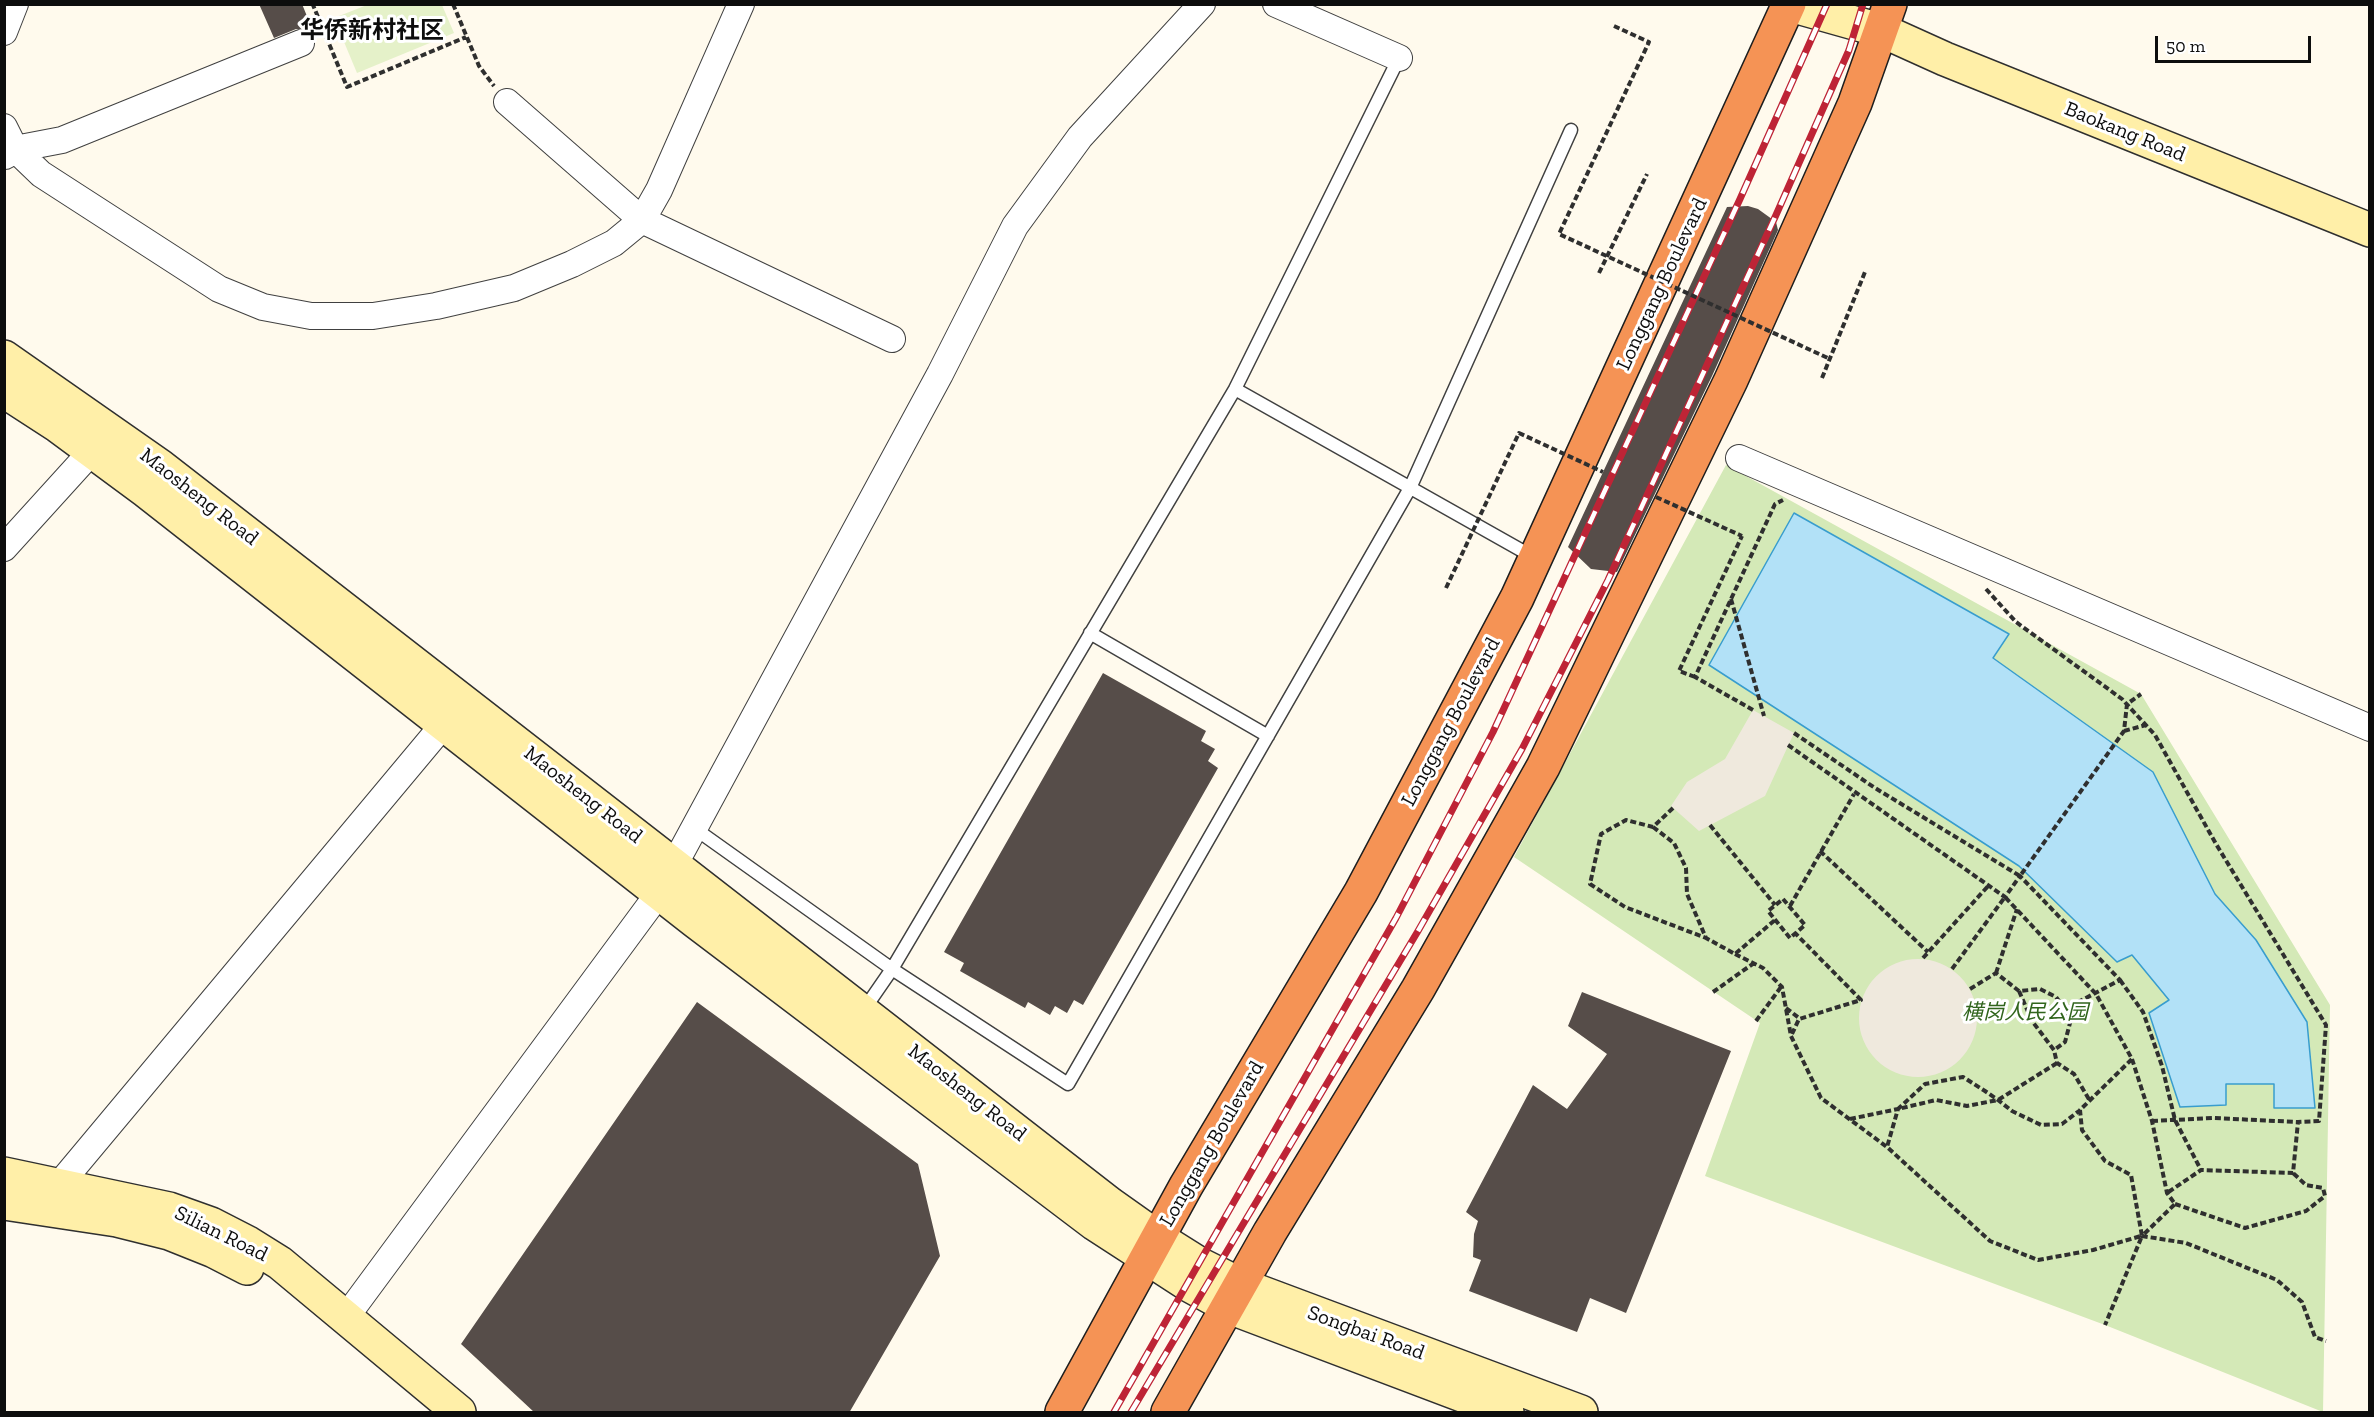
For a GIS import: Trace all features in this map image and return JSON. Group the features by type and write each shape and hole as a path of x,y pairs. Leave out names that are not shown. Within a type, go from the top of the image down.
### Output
{"highway":[{"name":"Longgang Boulevard","path":"1062,1413 1152,1248 1361,892 1536,558 1789,5"},
{"path":"1168,1413 1270,1232 1418,989 1543,766 1731,380 1855,103 1886,18"}],"street":[{"path":"4,32 15,4"},
{"path":"8,144 40,174 219,289 263,307 311,316 373,316 436,306 514,288 572,264 614,243 642,220 659,190 741,4"},
{"path":"345,1317 666,879 940,374 1015,226 1080,137 1202,4"},
{"path":"1276,4 1399,58"},
{"name":"Baokang Road","path":"1848,4 1886,18 1945,59 2370,230"},
{"name":"Baokang Road","path":"1789,5 1886,18"},
{"path":"8,144 62,140 301,44"},
{"path":"507,102 642,220 892,339"},
{"name":"Maosheng Road","path":"4,357 160,466 666,879 1086,1217 1152,1248"},
{"name":"Maosheng Road","path":"4,391 92,451 444,724 862,1012 1110,1204 1152,1248"},
{"path":"4,548 92,451"},
{"path":"1739,459 2370,728"},
{"path":"50,1196 444,724"},
{"name":"Silian Road","path":"4,1174 50,1196 117,1220 169,1233 256,1273 424,1413"},
{"name":"Silian Road","path":"4,1203 50,1196 169,1209 211,1224 280,1263 459,1413"},
{"name":"Songbai Road","path":"1152,1248 1201,1265 1235,1296 1508,1413"},
{"name":"Songbai Road","path":"1235,1296 1581,1413"}],"lane":[{"path":"862,1012 892,969 1235,389 1399,58"},
{"path":"694,828 892,969 1068,1084 1410,488 1571,130"},
{"path":"1235,389 1536,558"},
{"path":"1090,633 1268,736"}],"path":[{"path":"315,4 313,5 347,87 466,38"},
{"path":"453,4 479,66"},
{"path":"1614,26 1649,42 1559,234 1830,359"},
{"path":"1599,273 1647,174"},
{"path":"1822,378 1866,272"},
{"path":"1446,588 1519,433 1603,472"},
{"path":"1695,677 1775,504 1792,495"},
{"path":"1656,497 1742,536 1679,671 1695,677 1753,710"},
{"path":"1985,587 2016,622 2127,704 2147,725 2326,1025 2319,1121 2213,1118 2152,1121"},
{"path":"1731,598 1764,716"},
{"path":"1952,969 2124,731 2127,704 2142,694"},
{"path":"2124,731 2147,725"},
{"path":"1794,733 1875,788 2020,876 2120,980 2143,1012 2162,1066 2175,1120 2201,1170"},
{"path":"1788,746 2005,897 2096,994 2132,1059 2152,1121 2167,1193 2175,1204 2245,1228 2306,1211 2325,1196 2323,1188 2306,1185 2293,1173 2201,1170 2167,1193"},
{"path":"1790,906 1854,794"},
{"path":"1653,827 1673,808"},
{"path":"1706,938 1687,894 1686,868 1674,843 1653,827 1626,820 1601,834 1590,884 1625,908 1706,938 1763,968 1782,987 1791,1036 1821,1098 1887,1147 1990,1241 2038,1260 2093,1250 2142,1236 2186,1243 2277,1280 2302,1302 2315,1337 2326,1341"},
{"path":"1710,825 1775,905"},
{"path":"1820,851 1928,952"},
{"path":"1923,958 1989,885"},
{"path":"1783,899 1790,906 1805,925 1790,938 1768,911 1783,899"},
{"path":"1970,989 1996,973 2016,909"},
{"path":"1735,954 1775,920"},
{"path":"1791,1036 1799,1019 1861,1000 1796,933"},
{"path":"1713,992 1754,963"},
{"path":"1996,973 2019,992 2032,1021 2054,1050 2057,1063 2074,1074 2090,1101"},
{"path":"2065,1009 2120,980"},
{"path":"1756,1021 1782,987"},
{"path":"2019,992 2040,989 2056,997 2065,1009 2070,1023 2065,1042 2054,1050"},
{"path":"1786,1007 1799,1019"},
{"path":"1887,1147 1898,1109 1924,1084 1963,1077 2013,1112 2041,1125 2062,1124 2090,1101 2132,1059"},
{"path":"1849,1119 1936,1100 1966,1106 1998,1100 2057,1063"},
{"path":"2079,1110 2082,1130 2105,1161 2131,1175 2142,1236"},
{"path":"2293,1173 2298,1122"},
{"path":"2106,1325 2142,1236 2175,1204"}],"green space":[{"path":"367,5 442,5 454,33 357,73 334,18"},
{"name":"横岗人民公园","path":"1726,465 2141,694 2330,1005 2323,1412 2105,1325 1705,1176 1760,1023 1514,857"}],"shaded area":[{"path":"1753,710 1794,733 1765,796 1699,831 1671,806 1687,782 1725,759"},
{"path":"1918,959 1941,963 1960,976 1973,995 1977,1018 1973,1041 1960,1060 1941,1073 1918,1077 1895,1073 1876,1060 1863,1041 1859,1018 1863,995 1876,976 1895,963"}],"water":[{"path":"1794,513 2009,634 1993,658 2153,772 2215,894 2256,940 2307,1022 2315,1108 2274,1108 2274,1084 2226,1084 2226,1105 2180,1107 2149,1013 2169,1000 2132,955 2117,962 2019,866 1709,665"}],"building":[{"path":"259,4 302,4 313,31 296,29 274,38"},
{"path":"1748,206 1758,209 1776,222 1778,230 1712,376 1617,572 1591,569 1568,547 1727,207"},
{"path":"1103,673 1206,731 1201,741 1215,749 1208,761 1218,768 1083,1005 1074,1000 1067,1013 1055,1006 1050,1015 1028,1002 1025,1008 960,971 964,963 944,952"},
{"path":"1582,992 1731,1051 1626,1313 1590,1298 1577,1332 1469,1291 1481,1260 1473,1257 1474,1234 1478,1221 1466,1212 1533,1085 1567,1109 1607,1054 1568,1026"},
{"path":"697,1002 918,1164 940,1256 849,1413 535,1413 461,1344"}],"railway":[{"path":"1114,1412 1396,918 1493,732 1740,199 1827,4"},
{"path":"1131,1412 1418,931 1522,749 1608,580 1776,215 1849,50 1863,4"}],"district":[{"name":"华侨新村社区","path":"372,31"}]}
